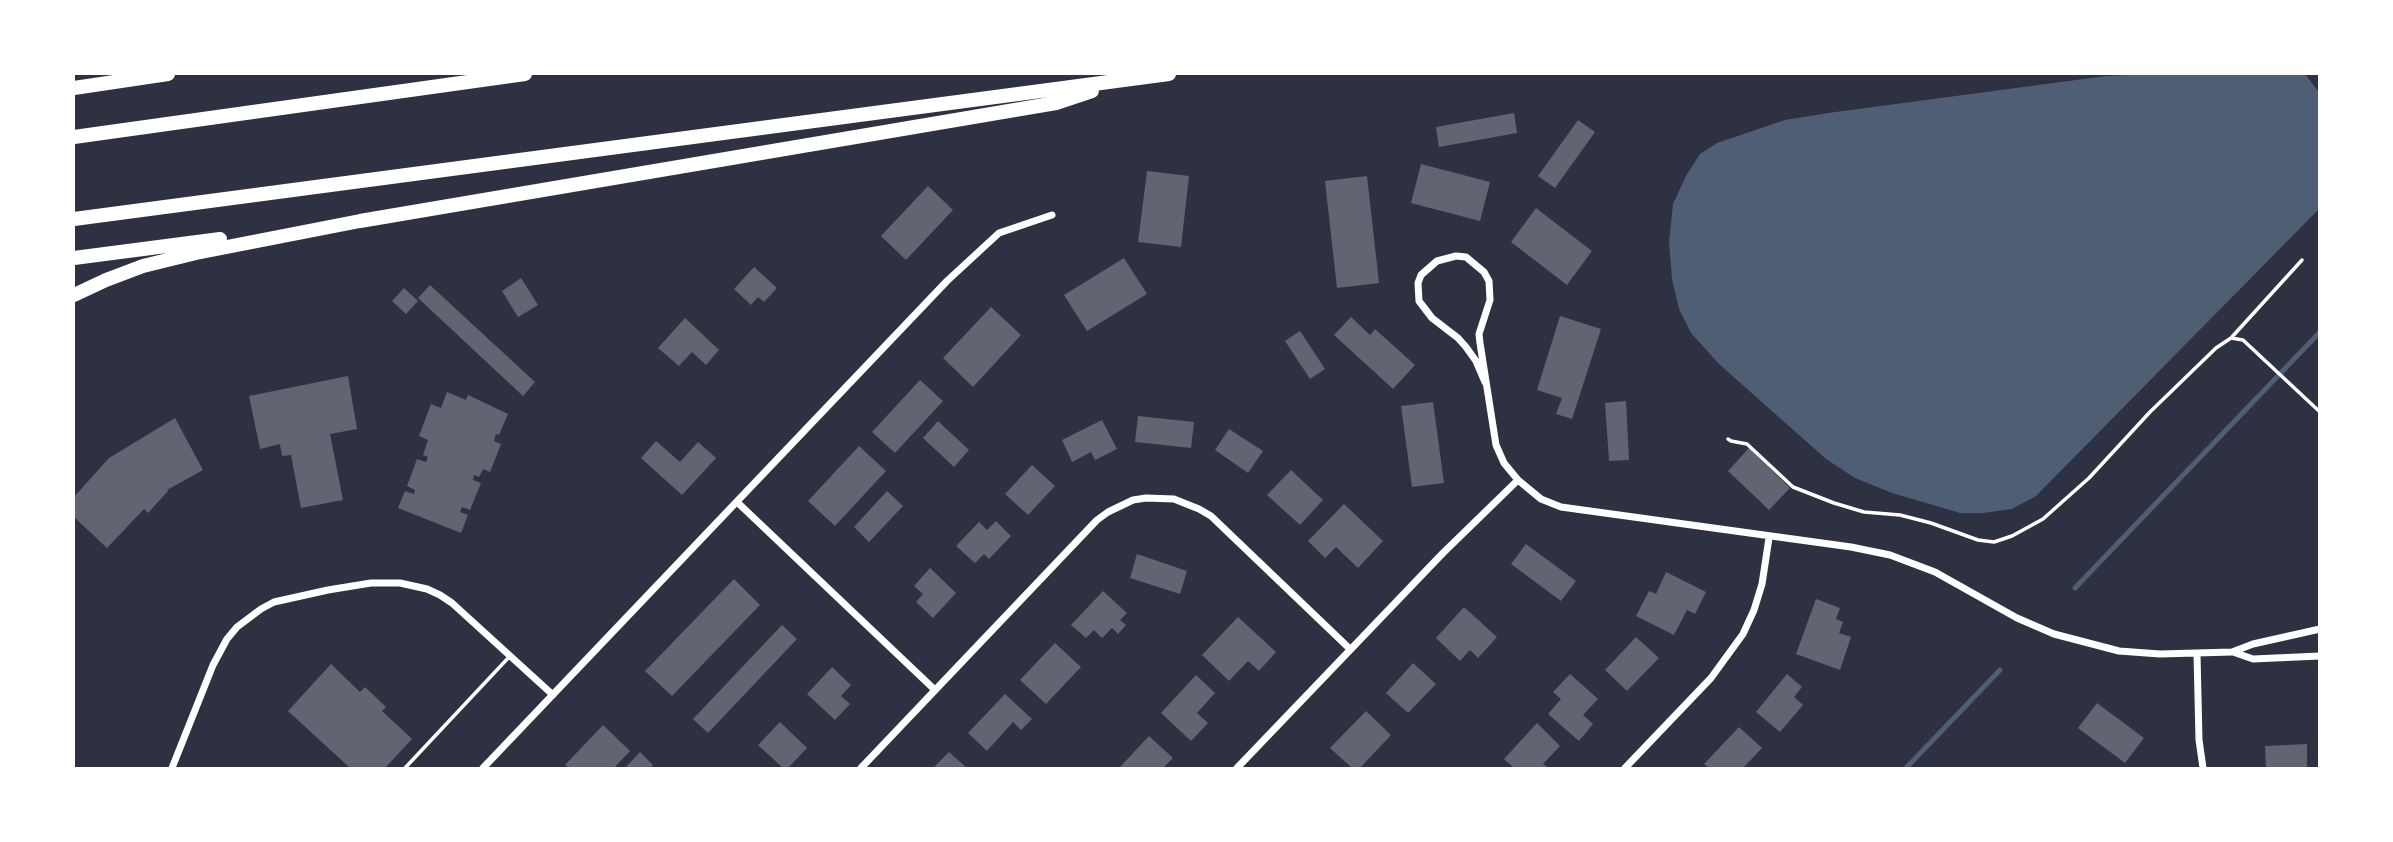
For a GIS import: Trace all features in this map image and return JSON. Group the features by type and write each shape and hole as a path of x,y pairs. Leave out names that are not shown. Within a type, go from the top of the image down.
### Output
{"highway":[{"path":"74,88 167,74"},
{"path":"74,137 524,74"},
{"path":"74,219 1169,74"},
{"path":"74,295 143,266 196,253 360,221 1056,103 1110,83"},
{"path":"74,258 360,221"}],"street":[{"path":"483,768 947,281 999,233 1052,215"},
{"path":"1485,382 1476,361 1466,347 1432,318 1419,301 1418,281 1427,267 1445,258 1466,257 1475,263 1489,281 1490,300 1479,334 1496,445 1504,463 1518,480 1541,499 1561,507 1769,538 1851,547 1901,559 1935,572 2017,618 2054,634 2119,651 2160,654 2232,652 2253,644 2319,629"},
{"path":"1237,768 1350,649 1518,480"},
{"path":"861,768 1097,520 1120,505 1146,498 1174,499 1211,516 1350,649"},
{"path":"737,502 935,690"},
{"path":"1625,768 1711,678 1742,634 1754,610 1762,584 1769,538"},
{"path":"172,768 213,665 223,645 237,627 248,617 274,603 328,590 371,583 414,585 433,592 452,603 553,695"},
{"path":"2232,652 2253,659 2319,656"},
{"path":"2197,654 2199,740 2203,768"}],"lane":[{"path":"405,768 510,656"}],"path":[{"path":"1728,439 1747,444 1793,487 1834,503 1864,512 1900,515 1978,540 1994,542 2012,536 2043,519 2089,478 2150,412 2216,348 2231,338 2302,260"},
{"path":"2231,338 2243,340 2319,412"}],"water":[{"path":"2305,74 2319,92 2319,209 2036,496 2012,509 1960,513 1892,493 1855,478 1826,459 1719,364 1691,333 1679,309 1672,279 1669,242 1673,204 1700,154 1717,143 1785,120 1828,113 2106,76"}],"building":[{"path":"1514,113 1517,133 1439,147 1436,127"},
{"path":"1578,120 1595,132 1555,188 1538,176"},
{"path":"1421,164 1490,182 1480,221 1411,203"},
{"path":"1147,171 1189,176 1181,247 1138,242"},
{"path":"1367,176 1379,283 1337,288 1325,181"},
{"path":"928,186 953,210 906,260 881,236"},
{"path":"1536,208 1592,251 1567,285 1511,242"},
{"path":"1124,258 1147,294 1087,331 1064,295"},
{"path":"754,267 777,288 764,302 758,297 751,305 734,289"},
{"path":"521,278 538,305 518,317 502,291"},
{"path":"430,285 535,382 523,396 418,298"},
{"path":"404,288 418,301 406,314 392,301"},
{"path":"991,307 1021,335 973,387 943,358"},
{"path":"1560,316 1601,329 1572,419 1556,414 1562,398 1537,390"},
{"path":"1351,317 1370,335 1375,329 1415,365 1393,389 1334,335"},
{"path":"685,318 719,350 706,365 692,352 679,366 658,348"},
{"path":"1300,331 1325,369 1310,379 1285,341"},
{"path":"348,376 357,429 330,434 343,500 301,508 291,455 282,456 280,444 260,449 249,396"},
{"path":"920,380 943,401 895,453 872,432"},
{"path":"447,392 466,400 468,395 508,414 499,435 496,434 494,441 501,444 490,472 483,469 479,477 474,475 473,480 481,483 470,510 462,507 460,512 468,515 461,533 398,508 405,491 414,494 415,490 407,486 417,459 426,462 428,457 423,455 428,440 419,436 431,404 441,408"},
{"path":"1626,401 1629,460 1609,461 1605,403"},
{"path":"1433,402 1444,483 1412,487 1401,406"},
{"path":"1138,416 1194,422 1191,448 1135,442"},
{"path":"175,418 203,470 167,490 148,513 144,509 107,548 74,517 74,497 109,458"},
{"path":"1102,420 1117,449 1095,460 1091,452 1072,462 1062,440"},
{"path":"938,421 969,450 954,467 923,438"},
{"path":"1229,429 1263,451 1248,473 1215,450"},
{"path":"656,441 680,462 698,442 716,458 682,495 641,458"},
{"path":"859,446 886,471 835,526 808,501"},
{"path":"1749,448 1790,488 1769,510 1728,471"},
{"path":"1032,465 1055,486 1028,515 1005,494"},
{"path":"1291,470 1323,500 1300,525 1267,495"},
{"path":"887,491 903,506 869,542 854,527"},
{"path":"1344,504 1383,541 1358,568 1336,547 1325,558 1308,541"},
{"path":"996,521 1011,536 989,559 984,554 975,563 956,546 979,522 987,530"},
{"path":"1526,544 1576,581 1561,601 1511,564"},
{"path":"1137,554 1187,571 1180,594 1130,578"},
{"path":"930,568 956,593 933,618 916,602 923,594 914,586"},
{"path":"1666,572 1706,592 1695,614 1687,610 1674,635 1636,616 1649,591 1656,594"},
{"path":"734,579 760,605 672,696 645,671"},
{"path":"1103,591 1127,613 1120,620 1126,625 1118,634 1112,628 1102,638 1094,630 1086,638 1071,625"},
{"path":"1816,599 1840,608 1836,619 1843,622 1839,633 1851,637 1840,670 1796,654"},
{"path":"1464,607 1497,637 1478,658 1470,650 1460,661 1436,638"},
{"path":"1238,617 1276,652 1259,671 1248,661 1229,681 1202,655"},
{"path":"782,625 797,639 708,733 693,719"},
{"path":"1636,637 1659,658 1627,691 1605,670"},
{"path":"1055,643 1081,667 1046,704 1020,680"},
{"path":"1413,663 1436,684 1408,713 1386,693"},
{"path":"331,664 360,692 365,687 386,707 382,711 412,739 385,768 350,768 288,711"},
{"path":"832,667 851,685 841,696 850,704 835,720 807,694"},
{"path":"1570,674 1598,699 1583,715 1593,724 1579,741 1548,714 1561,699 1553,692"},
{"path":"1787,674 1802,687 1794,697 1803,705 1780,732 1756,712"},
{"path":"1196,675 1215,693 1197,713 1208,723 1191,741 1161,713"},
{"path":"1005,694 1032,719 1021,730 1013,722 987,751 968,733"},
{"path":"2097,703 2144,738 2125,763 2078,728"},
{"path":"1366,711 1391,735 1360,768 1352,768 1330,748"},
{"path":"780,722 807,748 788,768 783,768 758,745"},
{"path":"1537,723 1560,746 1543,764 1549,768 1514,768 1504,759"},
{"path":"603,725 630,751 614,768 569,768 565,765"},
{"path":"1739,727 1762,748 1743,768 1709,768 1704,764"},
{"path":"1149,736 1173,758 1163,768 1119,768"},
{"path":"2307,744 2307,768 2266,768 2265,746"},
{"path":"640,752 653,765 650,768 625,768"},
{"path":"949,752 967,768 933,768"}],"waterway":[{"path":"2075,588 2320,332"},
{"path":"1906,768 2000,670"}]}
